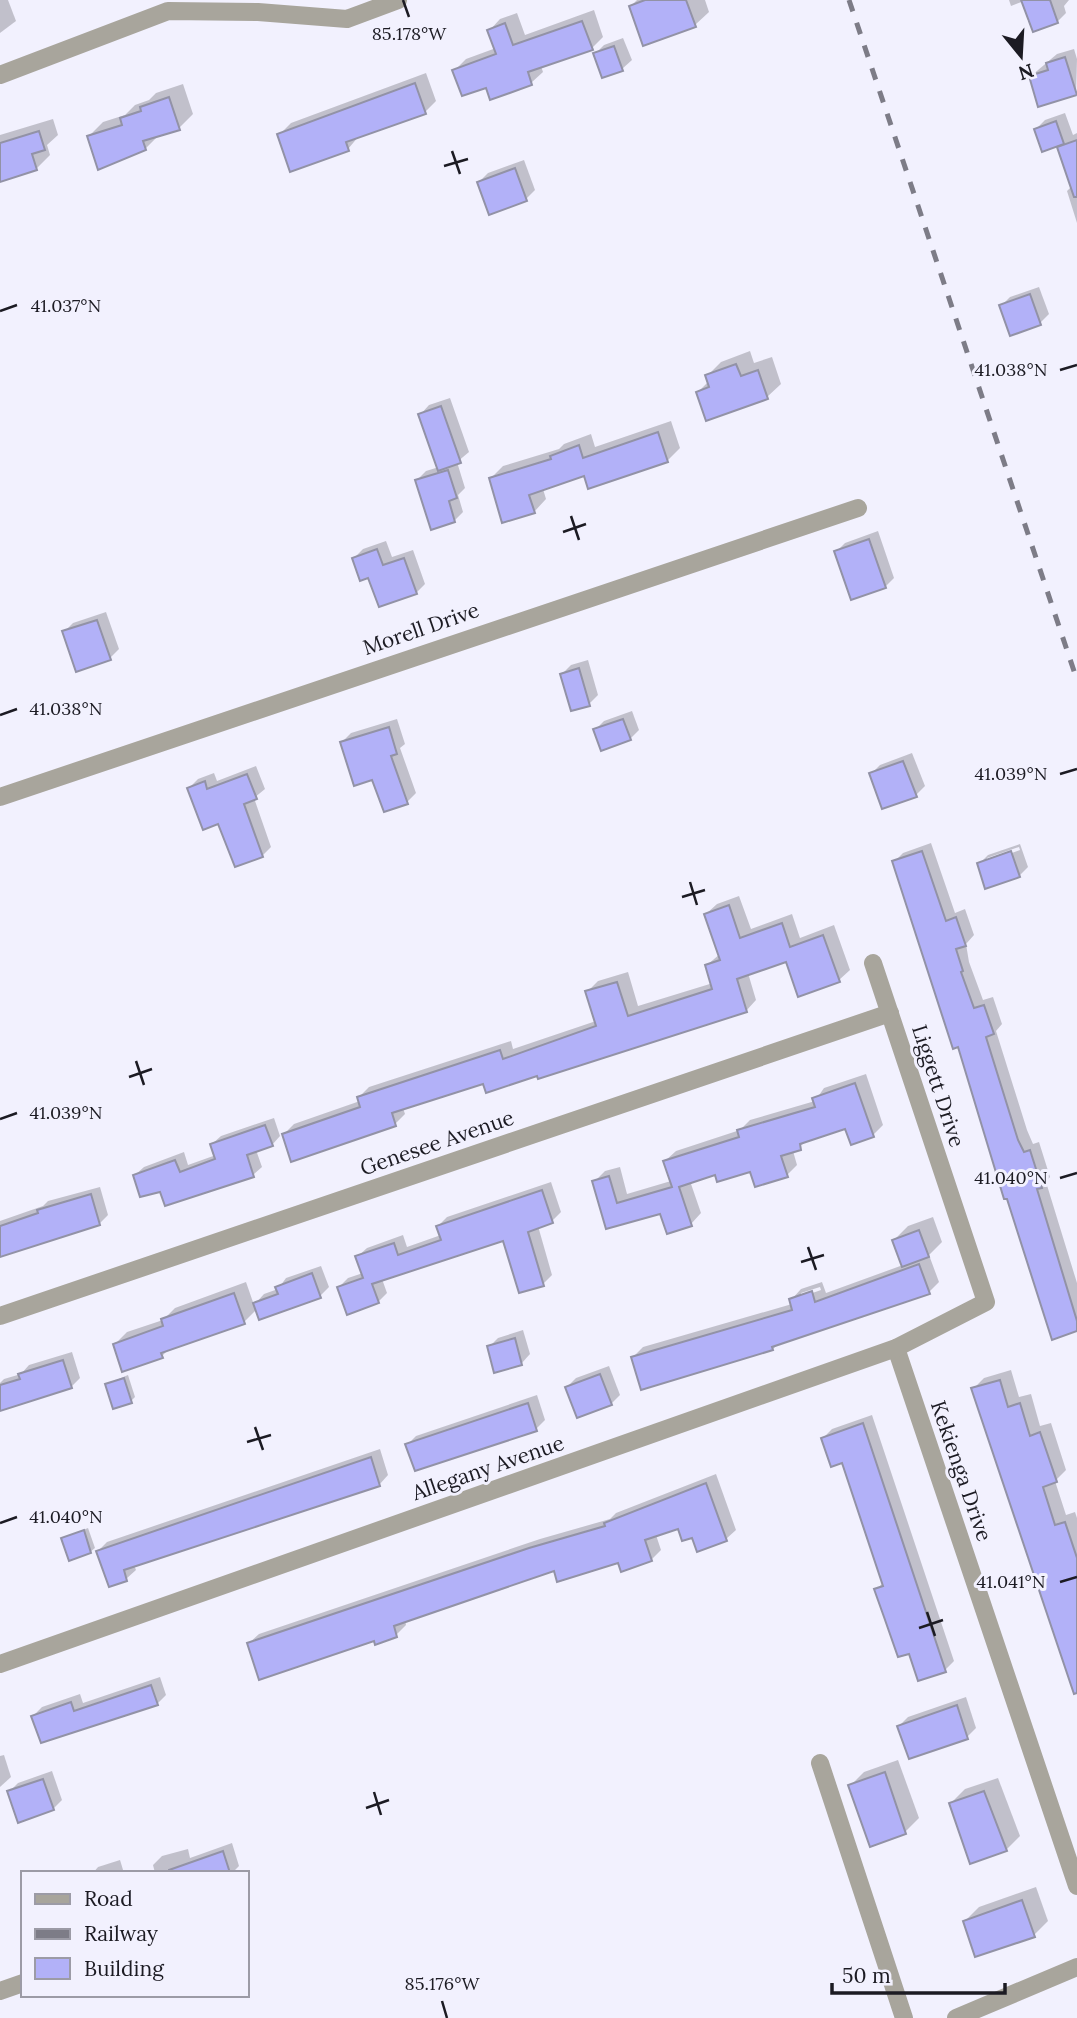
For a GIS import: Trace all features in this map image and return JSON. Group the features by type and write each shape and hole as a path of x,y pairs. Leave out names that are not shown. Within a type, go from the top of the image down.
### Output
{"street":[{"path":"0,75 168,11 258,12 347,19 398,0"},
{"name":"Morell Drive","path":"0,797 858,508"},
{"name":"Liggett Drive","path":"873,963 986,1302"},
{"name":"Genesee Avenue","path":"0,1316 890,1013"},
{"name":"Allegany Avenue","path":"0,1664 896,1348 986,1302"},
{"name":"Kekienga Drive","path":"896,1348 1077,1886"},
{"path":"820,1763 904,2018"},
{"path":"956,2018 1077,1967"},
{"path":"0,1991 21,1984"}],"building":[{"path":"645,0 686,0 696,27 643,46 629,6"},
{"path":"1021,0 1050,0 1058,23 1033,32"},
{"path":"582,21 593,50 528,72 532,85 490,100 486,88 462,96 452,70 496,54 487,30 505,23 513,45"},
{"path":"614,46 623,71 602,78 593,53"},
{"path":"1065,57 1077,95 1038,107 1029,76 1048,70 1046,63"},
{"path":"415,83 426,114 346,142 349,151 290,172 277,134"},
{"path":"169,97 180,130 143,141 146,150 98,170 87,136 122,125 120,118 141,111 140,107"},
{"path":"1056,121 1064,144 1042,152 1034,129"},
{"path":"39,131 45,150 32,154 37,170 0,182 0,143"},
{"path":"1077,140 1077,197 1074,197 1057,147"},
{"path":"515,168 527,201 489,215 477,182"},
{"path":"1030,294 1041,325 1010,336 999,305"},
{"path":"736,364 741,376 758,370 768,399 706,421 696,392 709,387 705,375"},
{"path":"441,406 461,463 438,471 418,414"},
{"path":"658,432 668,462 588,489 584,476 529,495 535,513 502,523 489,478 551,459 550,456 579,445 583,458"},
{"path":"448,470 457,498 449,501 455,522 431,530 415,480"},
{"path":"869,539 886,588 851,600 834,551"},
{"path":"377,549 383,565 404,558 417,594 379,607 368,578 360,581 352,558"},
{"path":"97,620 111,660 76,672 62,631"},
{"path":"579,668 590,706 571,711 560,674"},
{"path":"623,719 631,740 601,751 593,729"},
{"path":"389,727 397,754 391,756 408,804 384,812 372,780 354,786 340,742"},
{"path":"903,761 917,797 882,809 869,773"},
{"path":"247,774 257,799 244,804 263,857 235,867 218,824 203,830 187,788 205,781 207,789"},
{"path":"922,851 946,921 956,917 966,946 956,949 963,971 961,972 974,1008 984,1005 994,1034 986,1037 1018,1140 1024,1152 1030,1150 1042,1188 1037,1189 1077,1321 1077,1331 1052,1340 1007,1199 1004,1199 958,1047 953,1049 892,861"},
{"path":"1011,851 1020,877 985,889 977,863"},
{"path":"729,905 740,938 782,923 790,947 823,935 840,982 798,997 786,962 737,979 747,1012 538,1079 537,1076 486,1093 483,1084 392,1113 396,1126 291,1162 282,1134 360,1107 357,1097 500,1050 503,1059 596,1026 585,991 617,982 628,1016 712,989 705,965 720,960 704,914"},
{"path":"855,1083 874,1137 851,1145 845,1129 800,1144 801,1150 781,1156 788,1177 755,1187 750,1172 717,1182 715,1175 679,1187 692,1226 667,1234 660,1214 606,1229 592,1181 609,1176 617,1203 672,1187 663,1161 739,1137 737,1130 815,1107 812,1098"},
{"path":"265,1125 273,1146 247,1155 254,1177 165,1206 160,1192 140,1197 133,1175 175,1160 180,1172 215,1159 210,1144"},
{"path":"542,1190 553,1223 528,1232 544,1286 519,1293 503,1241 372,1284 379,1303 347,1315 337,1287 363,1278 355,1256 394,1243 398,1255 441,1240 436,1226"},
{"path":"91,1194 100,1225 0,1257 0,1226 38,1213 37,1210"},
{"path":"919,1230 929,1257 902,1267 892,1240"},
{"path":"919,1264 930,1294 772,1347 773,1350 641,1390 631,1357 792,1310 789,1299 812,1291 815,1302"},
{"path":"312,1273 321,1298 259,1320 253,1303 278,1294 275,1287"},
{"path":"234,1293 245,1324 161,1353 163,1358 122,1372 113,1344 163,1326 161,1319"},
{"path":"515,1338 522,1365 494,1373 487,1346"},
{"path":"63,1360 72,1388 0,1411 0,1385 20,1379 18,1374"},
{"path":"600,1374 612,1405 577,1418 565,1387"},
{"path":"124,1378 132,1403 113,1409 105,1384"},
{"path":"1000,1380 1008,1407 1020,1403 1030,1436 1040,1432 1057,1482 1043,1487 1055,1525 1065,1522 1077,1558 1077,1693 1074,1694 971,1388"},
{"path":"528,1403 537,1431 415,1471 405,1444"},
{"path":"863,1423 946,1672 918,1681 909,1654 898,1657 874,1589 883,1586 842,1463 831,1467 821,1438"},
{"path":"371,1457 380,1486 124,1570 127,1581 109,1587 96,1551"},
{"path":"706,1483 727,1541 697,1552 692,1538 682,1541 678,1529 645,1540 652,1561 621,1572 618,1563 557,1582 554,1571 394,1626 397,1637 375,1645 374,1641 259,1680 247,1643 529,1548 605,1526 604,1523"},
{"path":"84,1530 91,1553 69,1561 61,1538"},
{"path":"151,1685 158,1705 41,1743 31,1716 71,1702 74,1711"},
{"path":"957,1705 968,1739 909,1759 897,1726"},
{"path":"885,1772 906,1834 870,1847 848,1785"},
{"path":"43,1779 54,1810 18,1823 7,1791"},
{"path":"984,1791 1007,1851 970,1864 949,1803"},
{"path":"223,1851 229,1871 169,1871"},
{"path":"1022,1900 1035,1937 975,1957 963,1921"}],"railway":[{"path":"849,0 1077,680"}]}
